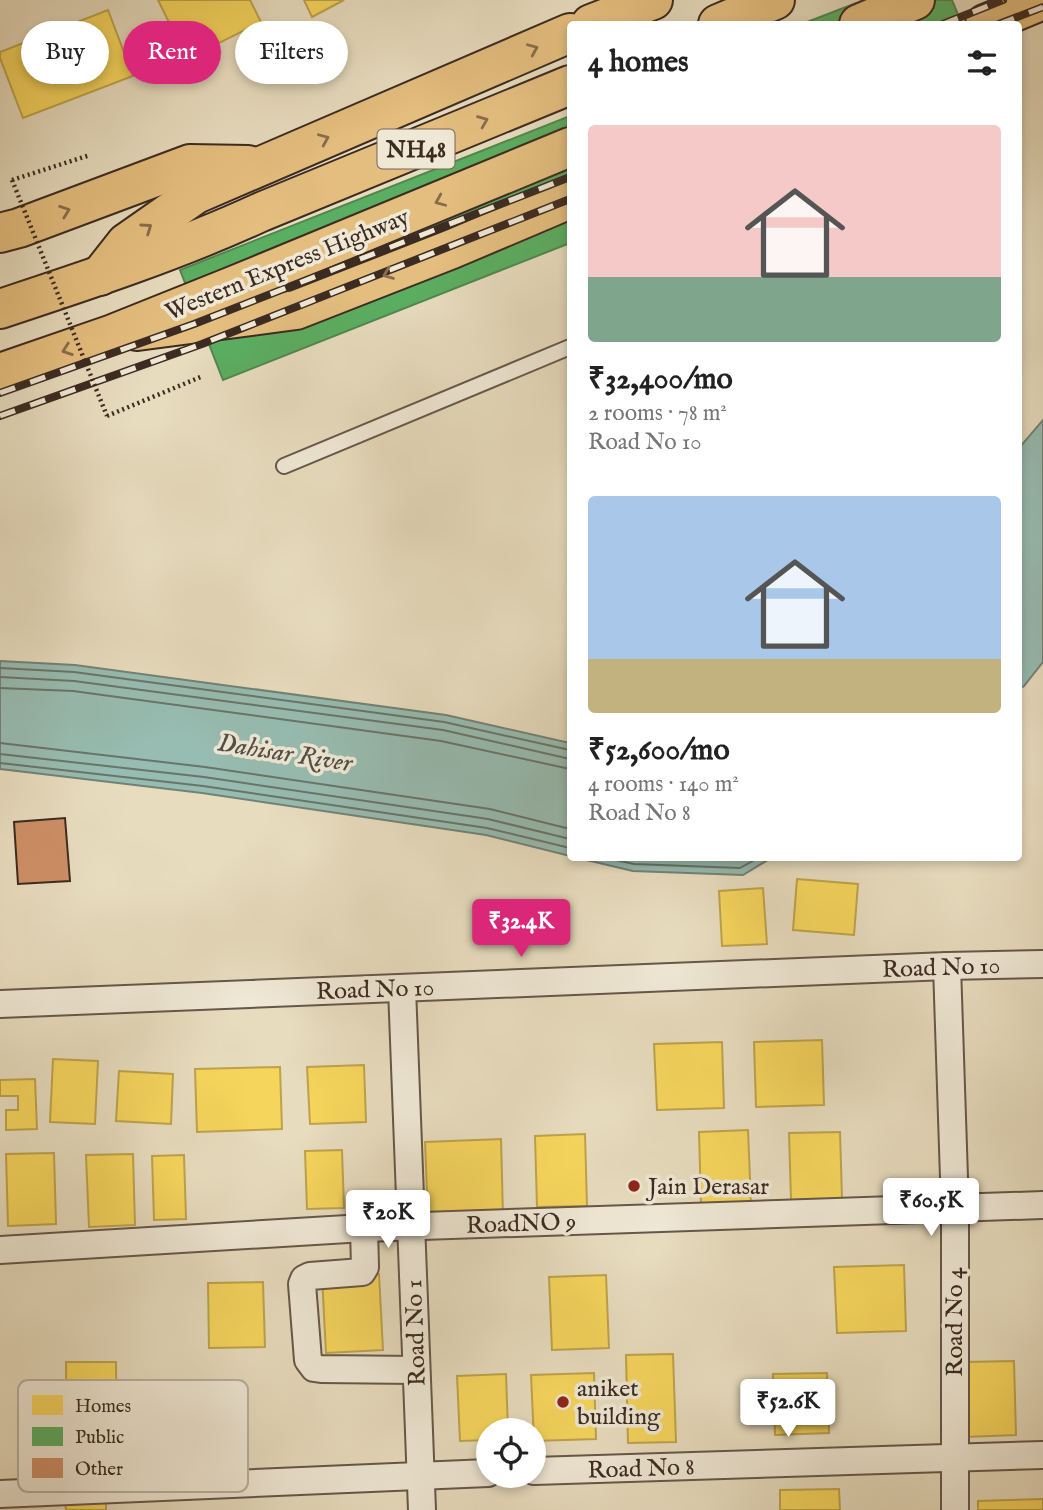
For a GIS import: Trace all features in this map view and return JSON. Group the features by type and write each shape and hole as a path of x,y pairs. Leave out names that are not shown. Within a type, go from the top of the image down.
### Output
{"main road":[{"path":"598,21 653,0"},
{"path":"725,21 775,0"},
{"path":"866,21 915,0"},
{"path":"993,21 1043,1"},
{"path":"100,276 126,243 196,194 567,34"},
{"name":"NH48","path":"0,309 100,276 219,231 567,86"},
{"name":"Western Express Highway","path":"0,373 113,334 567,148"},
{"path":"0,233 190,164 261,166"},
{"path":"113,334 296,310 567,200"}],"street":[{"name":"Road No 10","path":"0,1004 1043,964"},
{"name":"Road No 4","path":"947,966 955,1209 955,1510"},
{"name":"Road No 1","path":"402,988 422,1510"},
{"name":"RoadNO 9","path":"0,1250 364,1228 1043,1205"},
{"path":"364,1228 364,1270 304,1279 302,1284 308,1360 314,1368 321,1369 416,1370"},
{"name":"Road No 8","path":"546,1471 1043,1455"},
{"path":"248,1483 476,1473"},
{"path":"0,1494 44,1492"}],"lane":[{"path":"284,466 567,348"}],"path":[{"path":"90,155 12,180 107,416 203,376"}],"water":[{"path":"1043,420 1043,662 1022,687 1022,444"},
{"name":"Dahisar River","path":"0,661 75,665 446,715 567,742 567,855 486,835 202,793 0,769"},
{"path":"591,861 766,861 743,875 633,871"}],"building: Homes":[{"path":"158,0 250,0 260,21 235,21 235,35 221,42 221,21 168,21"},
{"path":"304,0 344,0 312,17"},
{"path":"108,10 123,50 123,80 23,118 0,52 21,44 21,84 109,84 109,21 80,21"},
{"path":"797,879 858,884 854,935 793,930"},
{"path":"763,888 767,944 722,946 719,891"},
{"path":"822,1040 824,1105 756,1107 754,1042"},
{"path":"722,1042 724,1108 657,1110 654,1044"},
{"path":"53,1059 98,1061 95,1124 50,1122"},
{"path":"364,1065 366,1122 310,1124 307,1067"},
{"path":"280,1067 282,1129 197,1132 195,1069"},
{"path":"119,1071 173,1074 171,1124 116,1121"},
{"path":"35,1079 37,1129 6,1130 6,1110 18,1110 18,1096 0,1096 0,1080"},
{"path":"748,1130 751,1203 701,1205 699,1132"},
{"path":"840,1132 842,1199 791,1200 789,1133"},
{"path":"585,1134 587,1206 537,1207 535,1136"},
{"path":"501,1139 503,1216 428,1219 425,1142"},
{"path":"342,1150 344,1208 307,1209 305,1151"},
{"path":"54,1153 56,1224 8,1226 6,1154"},
{"path":"133,1154 135,1225 89,1227 86,1155"},
{"path":"184,1155 186,1219 154,1220 152,1156"},
{"path":"904,1265 906,1331 837,1333 834,1267"},
{"path":"379,1274 383,1350 326,1353 322,1277"},
{"path":"606,1275 609,1348 552,1350 549,1277"},
{"path":"263,1282 265,1347 209,1348 208,1283"},
{"path":"673,1354 676,1442 628,1443 626,1355"},
{"path":"1014,1361 1016,1435 965,1437 964,1362"},
{"path":"66,1362 116,1362 116,1380 66,1380"},
{"name":"aniket building","path":"594,1373 596,1439 546,1441 546,1418 533,1418 531,1375"},
{"path":"827,1373 829,1433 775,1435 773,1374"},
{"path":"506,1374 508,1418 476,1418 476,1440 460,1441 457,1376"},
{"path":"839,1489 840,1510 780,1510 780,1490"},
{"path":"1043,1499 1043,1510 978,1510 978,1501"},
{"path":"106,1502 106,1510 66,1510 65,1503"}],"building: Public":[{"path":"864,0 952,0 961,21 810,21"},
{"path":"567,117 567,244 223,380 180,270"}],"building: Other":[{"path":"65,818 70,881 18,884 14,822"}],"railway":[{"path":"950,21 1003,0"},
{"path":"1007,21 1043,7"},
{"path":"0,393 194,324 567,178"},
{"path":"0,416 202,344 567,200"}],"place":[{"name":"Jain Derasar","path":"634,1186"},
{"name":"aniket building","path":"563,1402"}]}
